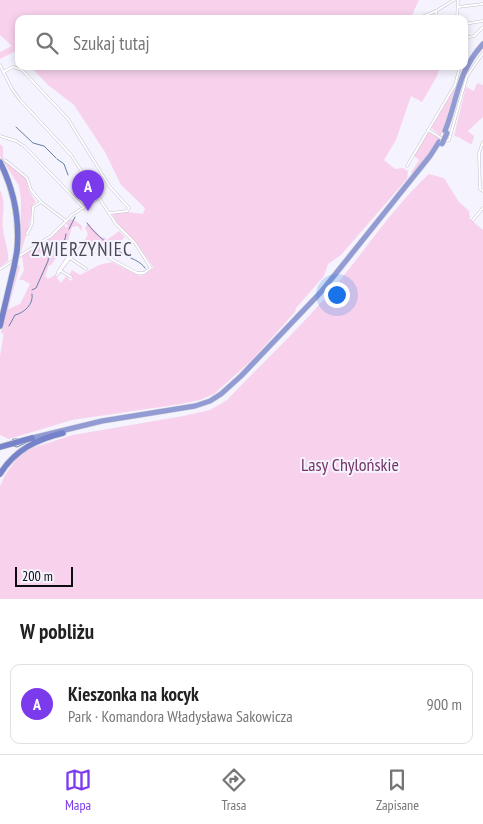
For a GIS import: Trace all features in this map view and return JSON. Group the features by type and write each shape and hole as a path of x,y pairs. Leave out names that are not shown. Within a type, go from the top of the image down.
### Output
{"highway":[{"path":"468,63 483,44"},
{"path":"0,474 16,454 40,439 102,424 196,409 216,401 229,390 300,317 351,258 430,156 446,132 464,77 483,48"},
{"path":"446,132 464,70"},
{"path":"0,326 18,231 15,202 3,161"},
{"path":"0,169 7,184 13,210 15,252"},
{"path":"0,312 12,268"},
{"path":"0,447 102,421 195,406 210,401 229,390"}],"street":[{"path":"426,15 454,0"},
{"path":"457,15 458,0"},
{"path":"458,7 483,4"},
{"path":"436,11 436,15"},
{"path":"468,23 483,21"},
{"path":"468,38 473,37 483,27"},
{"path":"428,130 446,142 449,140 467,76 483,53"},
{"path":"0,65 20,100 71,155 116,224 135,244 152,268 144,274 137,274 81,243"},
{"path":"3,72 15,67"},
{"path":"22,70 71,123 110,187 129,208 127,211 110,213"},
{"path":"407,166 455,85 460,70"},
{"path":"0,136 16,141 24,146 84,208"},
{"path":"483,142 480,153 480,189 483,190"},
{"path":"3,161 27,179 33,193 41,202 66,221"},
{"path":"0,269 51,236 66,221 98,198"},
{"path":"27,234 32,224 33,207 41,202"},
{"path":"473,220 483,208"},
{"path":"81,243 61,271 57,274 66,260 81,243"},
{"path":"70,258 86,269"},
{"path":"61,271 71,277"}],"green space":[{"path":"0,0 419,0 412,15 15,15 15,52 0,59 0,52 12,46 0,35"},
{"path":"34,70 439,70 422,102 411,96 396,140 384,160 395,169 403,168 408,171 407,179 341,255 328,264 324,276 252,360 214,394 200,400 181,404 72,420 9,439 0,435 0,356 4,333 2,334 1,332 18,265 20,266 8,309 20,304 30,284 19,280 24,270 22,256 51,237 64,225 67,228 66,224 69,220 73,219 82,226 81,231 78,226 72,227 67,243 51,265 49,265 45,276 48,279 55,275 61,283 66,276 71,281 73,278 69,275 72,270 80,275 99,265 112,262 140,276 154,268 140,248 120,228 112,214 129,212 143,214 145,208 121,185 105,152 74,105 48,85"},
{"path":"477,83 483,85 483,117 468,131 474,136 472,144 454,136 466,87 474,91"},
{"path":"456,86 441,136 431,128"},
{"path":"428,132 440,138 413,174 411,173 419,160 414,156"},
{"path":"0,144 3,147 3,158 26,178 29,191 36,202 33,204 21,252 21,200 19,186 0,156"},
{"name":"Lasy Chylońskie","path":"429,174 444,178 459,202 469,211 470,219 483,230 483,599 0,599 0,486 5,475 18,457 32,448 73,435 210,410 227,400 314,310 339,282 388,218"},
{"path":"0,190 3,200 3,229 8,261 0,267"},
{"path":"88,223 102,238 104,237 107,240 119,231 125,237 118,244 114,243 110,247 99,242 95,248 84,242 88,234 85,228"}],"waterway":[{"path":"16,127 33,143 44,146 56,158"},
{"path":"57,159 64,164 68,175"},
{"path":"69,229 75,217"},
{"path":"87,223 104,241 145,268"},
{"path":"32,290 36,288 48,261 49,254 60,246 66,234"},
{"path":"9,326 15,315 30,305 32,294"},
{"path":"11,442 13,439 18,439"},
{"path":"13,446 17,447 30,441"}],"place":[{"name":"Kieszonka na kocyk","path":"88,211"}],"district":[{"name":"ZWIERZYNIEC","path":"82,249"}]}
